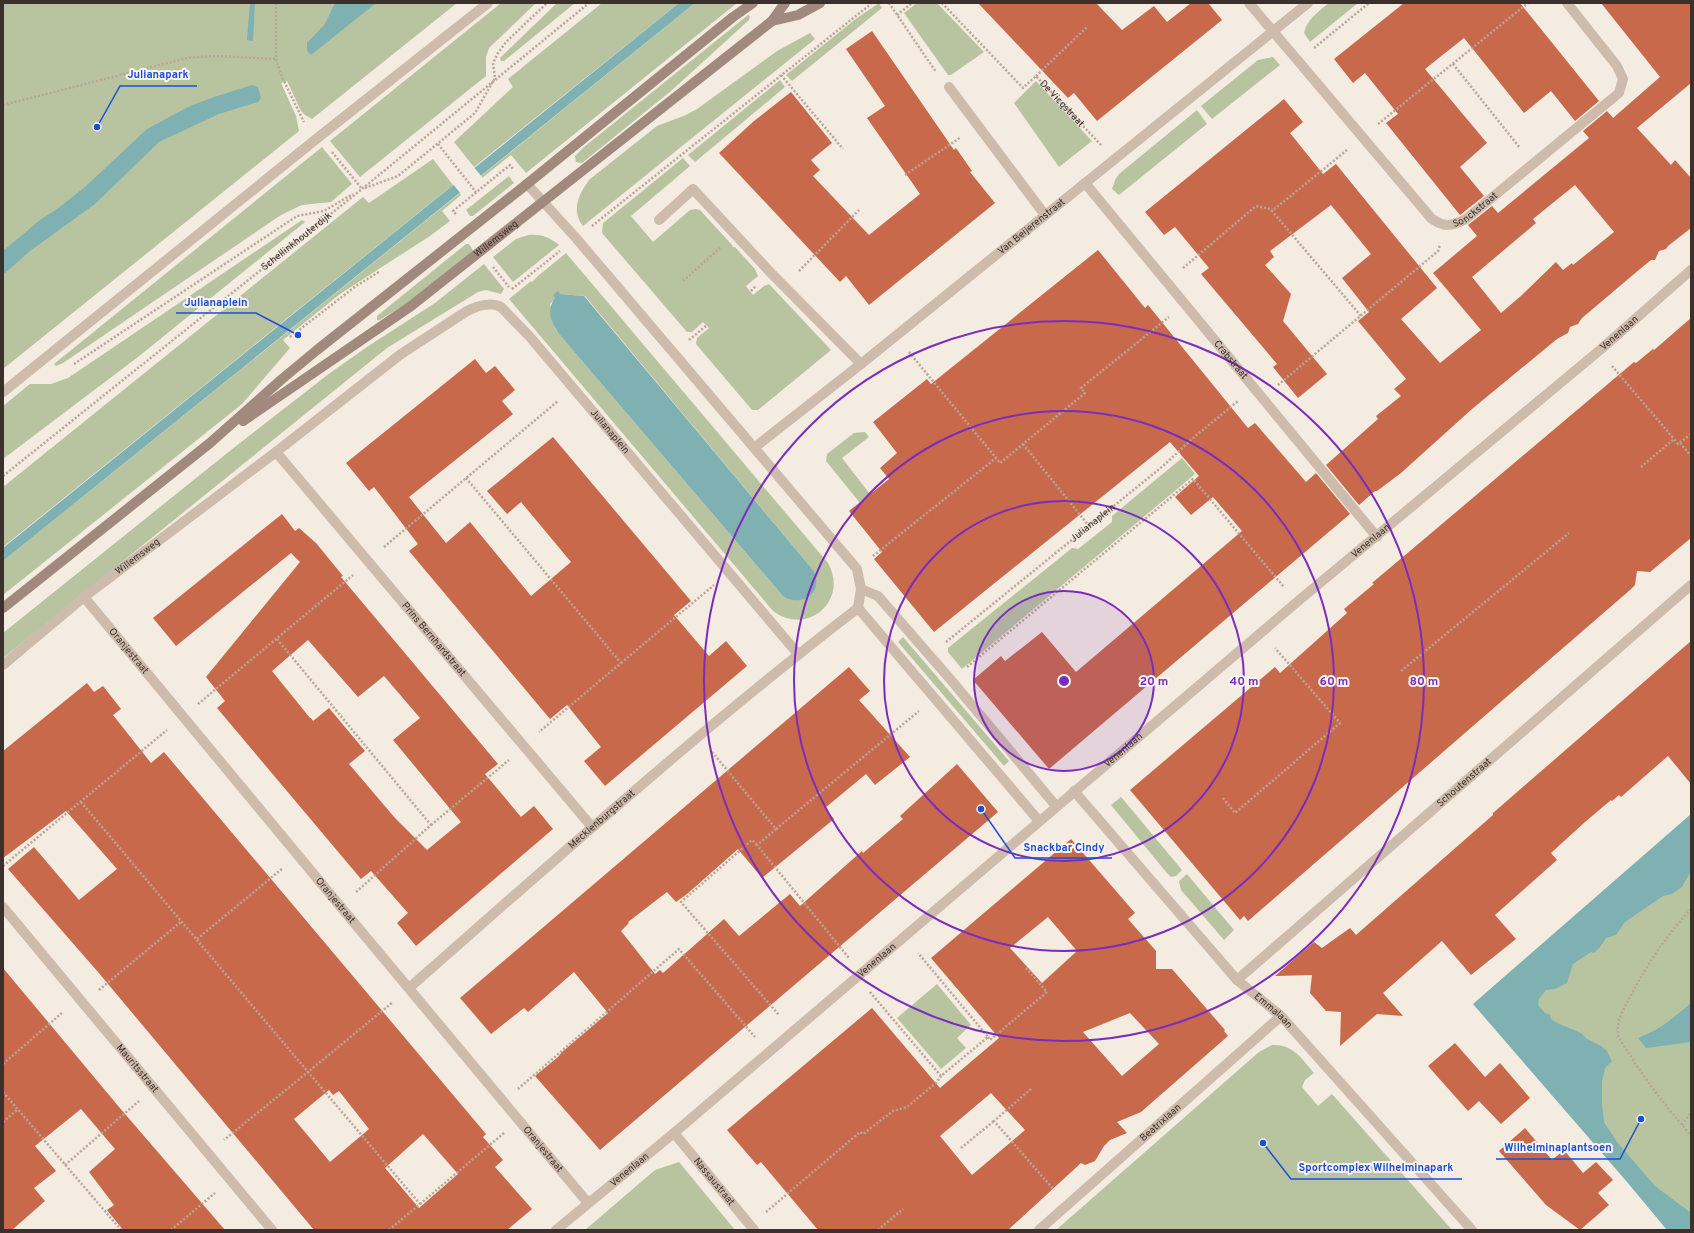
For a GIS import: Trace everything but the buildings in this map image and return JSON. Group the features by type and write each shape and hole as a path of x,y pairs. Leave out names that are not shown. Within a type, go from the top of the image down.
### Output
{"street":[{"path":"3,392 320,136 488,3"},
{"name":"Willemsweg","path":"3,608 210,443 305,360 527,184 733,17 753,3"},
{"name":"Willemsweg","path":"210,443 411,306 772,21 785,3"},
{"name":"Willemsweg","path":"772,21 798,15 820,3"},
{"name":"Sonckstraat","path":"1249,3 1253,10 1273,31 1431,218 1446,226 1456,224 1466,219 1619,93 1623,79 1618,66 1566,3"},
{"name":"Van Beijerenstraat","path":"754,448 896,336 1308,3"},
{"path":"949,87 1045,215"},
{"name":"Crabstraat","path":"1085,183 1377,536"},
{"path":"527,184 576,238 857,569 861,589 858,608 798,654"},
{"path":"659,220 693,189 861,364"},
{"name":"Venenlaan","path":"556,1230 674,1133 858,974 1261,632 1600,350 1691,270"},
{"name":"Julianaplein","path":"276,452 400,354 467,311 479,306 496,304 506,311 573,388 798,654"},
{"name":"Willemsweg","path":"3,665 84,597 276,452"},
{"name":"Prins Bernhardstraat","path":"276,452 592,827"},
{"name":"Schoutenstraat","path":"1237,980 1691,585"},
{"path":"861,589 878,596 930,655 1056,806"},
{"name":"Oranjestraat","path":"84,597 588,1203"},
{"path":"858,608 1039,821"},
{"name":"Mecklenburgstraat","path":"409,988 592,827 798,654"},
{"name":"Emmalaan","path":"1074,791 1237,980 1281,1016 1472,1230"},
{"name":"Mauritsstraat","path":"3,907 272,1230"},
{"name":"Beatrixlaan","path":"1039,1230 1281,1016"},
{"name":"Nassaustraat","path":"674,1133 752,1228"}],"path":[{"path":"276,3 276,58 282,77 305,125 320,136 362,189"},
{"path":"71,366 297,216 324,210 362,189 398,176 475,113 495,78 493,63 498,53 506,42 546,3"},
{"name":"Schellinkhouterdijk","path":"3,476 362,189 495,78 589,3"},
{"path":"889,3 942,81 949,87"},
{"path":"897,15 912,3"},
{"name":"De Vicqstraat","path":"942,3 1023,88 1036,76 1114,159"},
{"path":"1298,61 1369,3"},
{"path":"1272,210 1528,3"},
{"path":"493,266 511,290 871,4"},
{"path":"1036,76 1088,26"},
{"path":"3,105 187,58 216,56 276,58"},
{"path":"1452,64 1533,164"},
{"path":"781,75 843,149"},
{"path":"905,175 978,126"},
{"path":"438,144 476,192"},
{"path":"1166,282 1256,206 1271,208 1361,316"},
{"path":"784,285 859,210"},
{"path":"1262,398 1438,251 1446,226"},
{"path":"683,281 736,235"},
{"path":"896,336 1000,463 1085,393 1081,388 1185,304"},
{"path":"1600,350 1678,444 1680,443 1691,456"},
{"name":"Julianaplein","path":"930,655 1163,466 1192,439 1254,387"},
{"path":"356,546 370,534 383,548 573,388"},
{"path":"1680,443 1691,434"},
{"path":"1641,467 1674,439"},
{"path":"1023,444 1090,526"},
{"path":"857,569 996,458"},
{"path":"466,478 621,663"},
{"path":"951,680 1192,479 1297,602"},
{"path":"1401,671 1569,533"},
{"path":"340,906 431,825 540,737 537,733 729,572"},
{"path":"1222,798 1235,813 1340,724 1261,632"},
{"path":"277,639 431,825"},
{"path":"757,845 935,698"},
{"path":"699,737 776,829"},
{"path":"81,802 420,1204"},
{"path":"793,1031 681,902 752,840 941,1076"},
{"path":"197,939 298,856"},
{"path":"1691,909 1674,927 1656,951 1640,977 1621,1015 1618,1030 1618,1036 1637,1066 1691,1135"},
{"path":"3,1064 182,921"},
{"path":"904,936 988,1038"},
{"path":"503,1102 679,949 768,1052"},
{"path":"752,1228 860,1132 863,1134 893,1111 907,1107 936,1083 941,1076 988,1038 990,1040 1047,992 1026,968"},
{"path":"208,1153 409,988"},
{"path":"65,1165 154,1088"},
{"path":"961,1148 1031,1089"},
{"path":"3,1092 121,1230"},
{"path":"3,1122 18,1109"},
{"path":"1682,1125 1691,1113"},
{"path":"389,1230 519,1121"},
{"path":"994,1121 1067,1206"},
{"path":"171,1230 231,1180"},
{"path":"878,1230 903,1208"}],"green space":[{"path":"3,3 457,3 312,119 301,111 287,81 281,83 296,116 299,131 3,369"},
{"path":"501,3 536,3 489,48 486,57 486,76 360,177 330,141"},
{"path":"557,3 575,3 504,61 501,61 500,58"},
{"path":"602,3 679,3 474,167 454,142 513,87 508,79"},
{"path":"695,3 737,3 526,173 511,155 482,178 481,176"},
{"path":"879,3 882,8 792,81 786,75 857,18"},
{"path":"917,3 937,3 984,52 951,75 948,75 904,13"},
{"path":"1329,3 1358,3 1310,42 1304,33 1305,28 1314,16"},
{"path":"748,15 750,16 749,20 671,91 582,163 576,162 575,156 584,147"},
{"path":"810,33 815,39 583,226 577,214 578,201 590,179 657,126 686,115 697,109 777,51"},
{"path":"1273,57 1280,65 1212,119 1201,106 1258,60"},
{"path":"780,80 785,87 695,162 688,155"},
{"path":"1036,81 1092,141 1059,167 1014,103"},
{"path":"1197,110 1207,124 1119,195 1112,189 1119,174"},
{"path":"322,147 352,184 331,202 302,205 281,215 63,363 56,366 54,364"},
{"path":"683,158 690,166 631,216 653,242 690,210 700,210 733,246 732,247 735,247 755,269 758,276 746,286 753,295 769,284 831,350 758,410 752,410 696,344 697,338 709,328 703,322 692,332 687,332 602,233 603,223"},
{"path":"433,159 453,185 3,547 3,487 363,197 369,203"},
{"path":"509,176 514,183 473,216 470,216 466,210"},
{"path":"460,193 461,195 442,211 450,221 430,236 340,294 283,340 290,348 242,404 3,595 3,561"},
{"path":"302,220 305,222 138,357 3,459 3,406 30,384 51,384 68,378"},
{"path":"528,235 545,237 559,245 513,282 493,257 516,239"},
{"path":"466,244 469,244 474,252 421,294 380,320 377,320 377,316"},
{"path":"566,253 828,563 833,577 833,590 829,601 822,611 811,617 799,620 786,618 773,611 509,299","holes":["560,294 585,296 808,564 816,578 814,590 809,596 782,595 559,334 555,328 550,304"]},
{"path":"484,264 504,289 501,294 486,290 478,292 387,348 3,658 3,633 231,450 330,373 435,303"},
{"path":"865,432 869,437 842,458 870,494 860,503 826,461 827,454 854,433"},
{"path":"1182,458 1195,474 962,669 948,652 948,648 1072,548 1078,549 1112,522 1112,516"},
{"path":"903,637 1009,761 1004,766 898,642"},
{"path":"1121,797 1182,870 1176,876 1171,877 1166,872 1111,805"},
{"path":"1691,842 1691,1230 1678,1230 1504,1008"},
{"path":"1187,874 1234,930 1224,940 1181,890 1179,881"},
{"path":"937,984 971,1025 957,1038 966,1048 941,1069 897,1018"},
{"path":"1272,1045 1279,1045 1291,1049 1301,1057 1314,1073 1305,1080 1302,1087 1318,1106 1332,1094 1452,1230 1056,1230 1259,1052"},
{"path":"679,1162 735,1230 585,1230 655,1170"}],"water":[{"path":"250,3 255,3 253,41 247,40"},
{"path":"335,3 376,3 311,55 307,51 307,43 325,24"},
{"path":"679,3 695,3 3,561 3,548"},
{"path":"252,85 258,87 261,98 258,102 219,114 159,142 95,204 30,251 3,275 3,251 40,220 85,187 147,129 190,106"},
{"path":"558,291 560,294 584,296 808,564 816,577 816,584 811,595 800,600 794,600 788,599 782,595 559,334 554,325 550,312 552,302 555,298 553,295"},
{"path":"1691,814 1691,871 1682,887 1672,894 1663,896 1625,922 1616,935 1606,938 1594,953 1591,952 1573,964 1567,983 1555,989 1546,990 1539,999 1538,1005 1545,1013 1550,1015 1551,1019 1557,1023 1581,1033 1587,1039 1601,1046 1607,1051 1612,1061 1605,1068 1602,1082 1604,1122 1617,1142 1655,1186 1691,1213 1691,1230 1667,1230 1473,1004"},
{"path":"1691,1003 1691,1042 1646,1048 1638,1038 1660,1027"}],"pier":[{"path":"473,166 482,177 461,194 452,183"}],"place":[{"name":"Julianapark","path":"97,127"},
{"name":"Julianaplein","path":"298,335"},
{"name":"Snackbar Cindy","path":"981,809"},
{"name":"Wilhelminaplantsoen","path":"1641,1119"},
{"name":"Sportcomplex Wilhelminapark","path":"1263,1143"}]}
